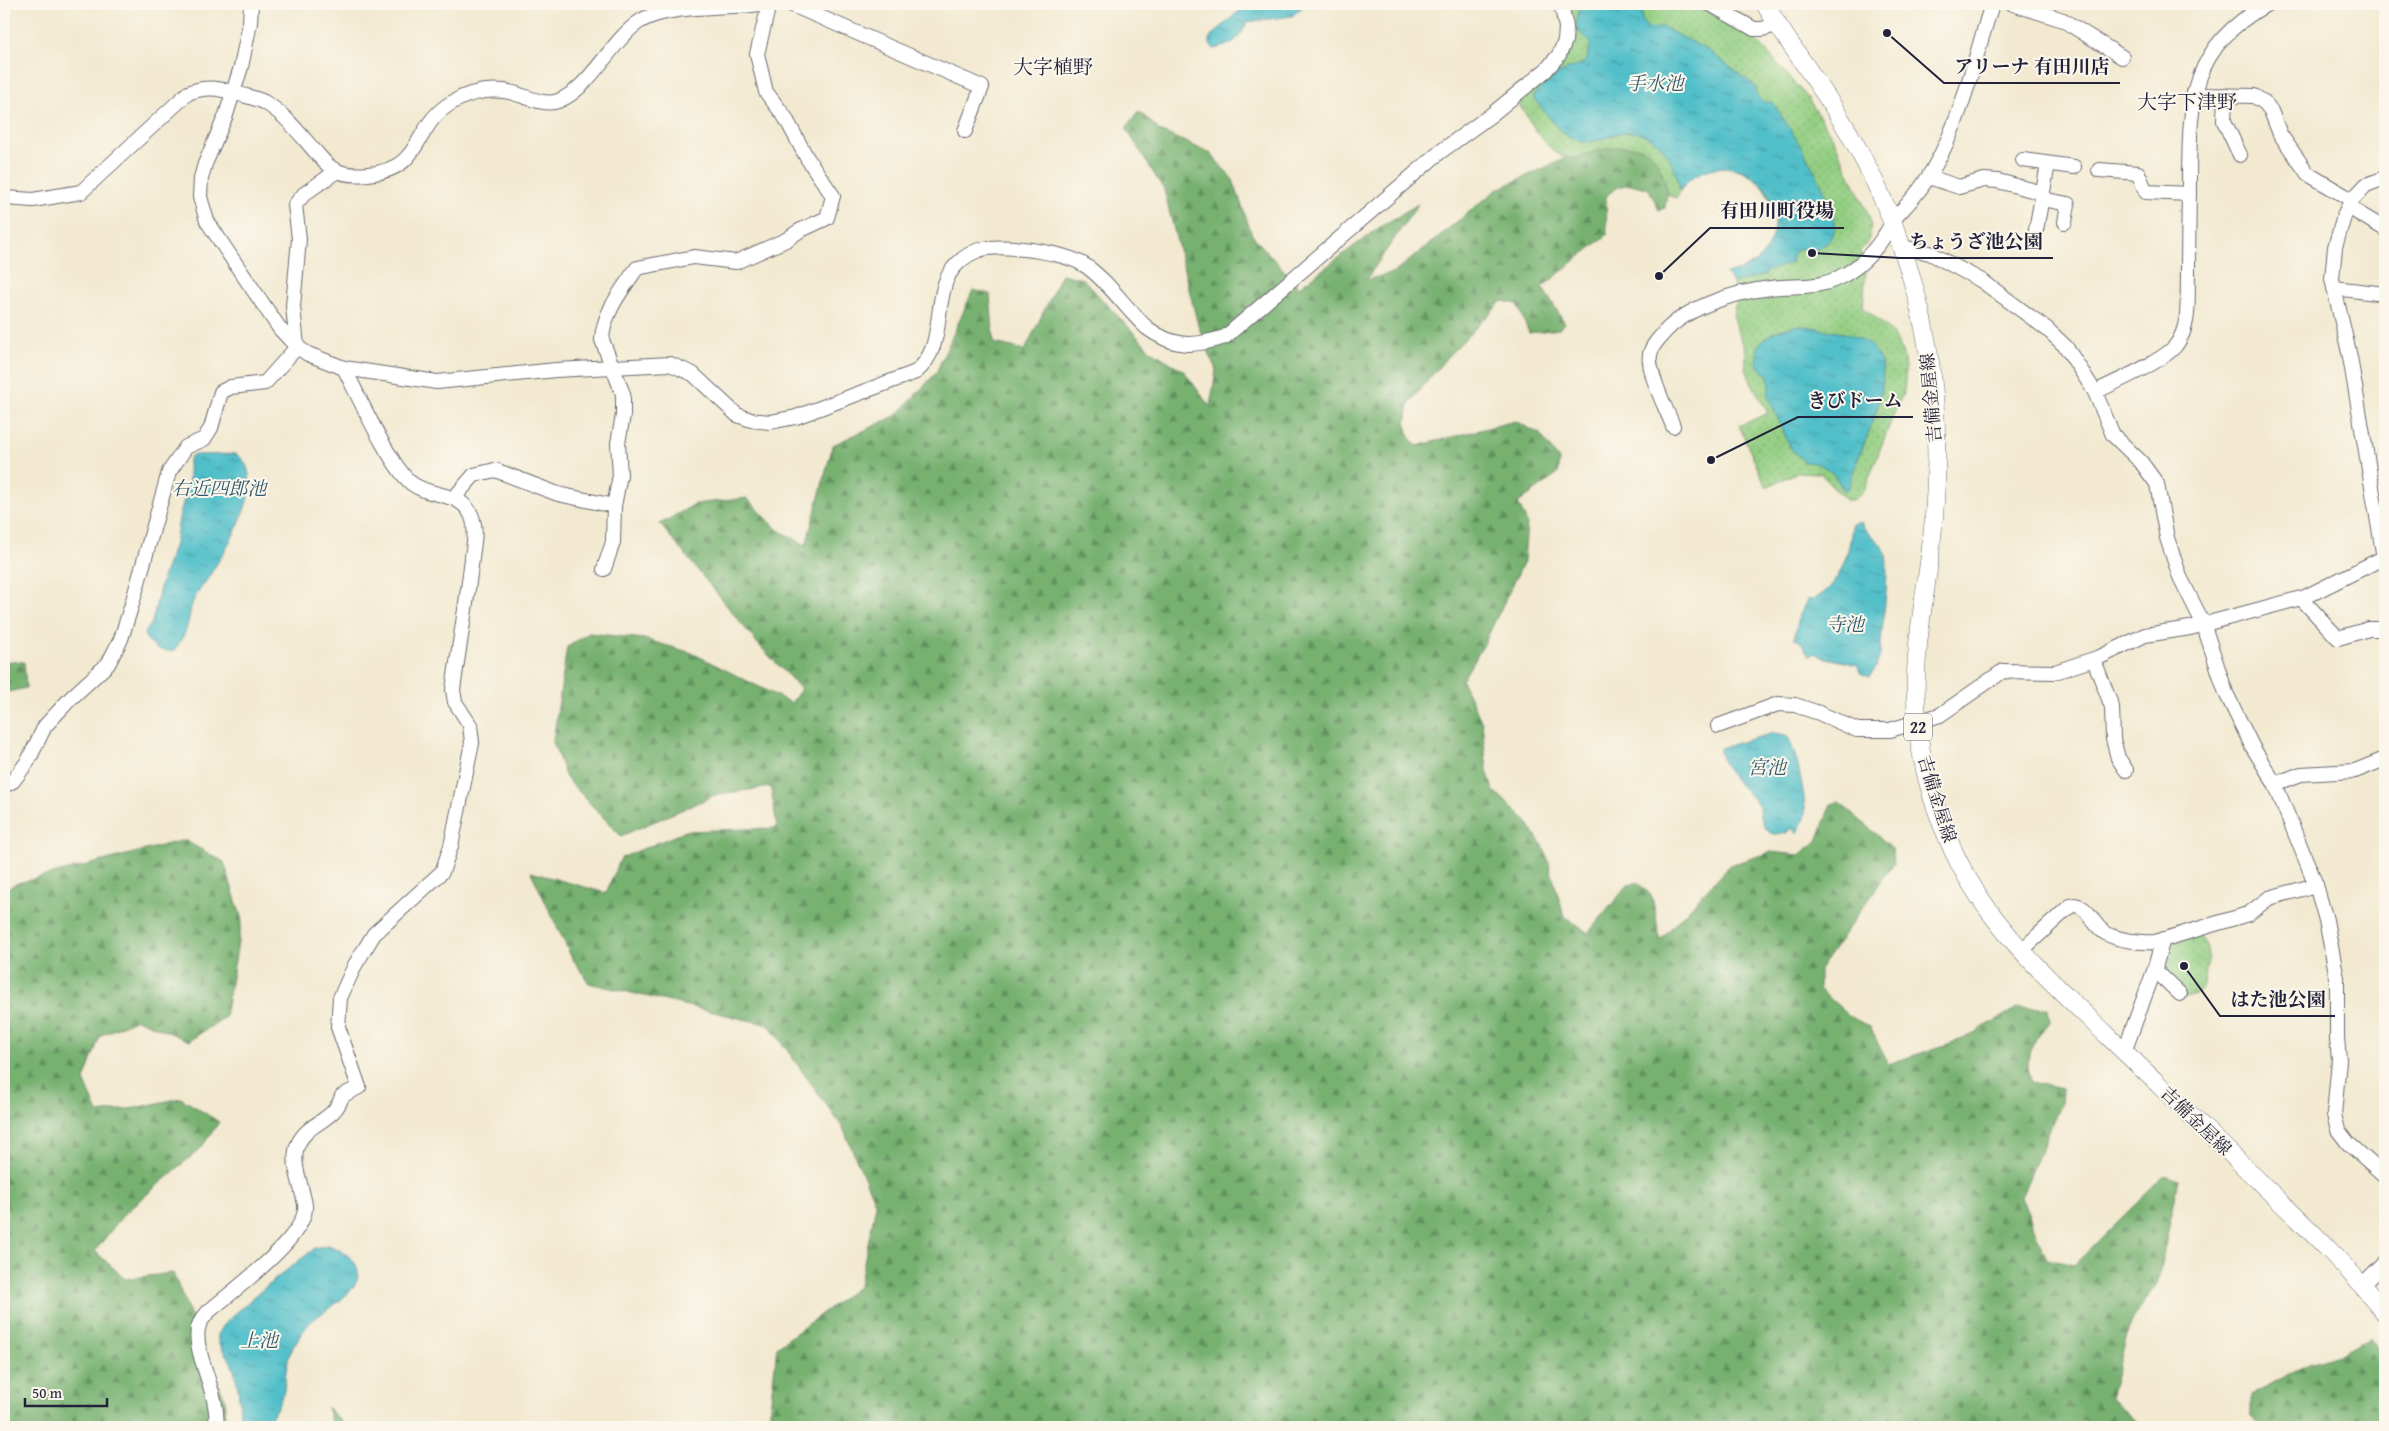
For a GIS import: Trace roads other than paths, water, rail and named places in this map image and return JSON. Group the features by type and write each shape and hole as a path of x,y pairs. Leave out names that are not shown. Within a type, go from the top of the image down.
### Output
{"main road":[{"name":"吉備金屋線","path":"1765,4 1859,148 1893,221 1902,246 1922,322 1929,356 1936,435 1934,514 1916,658 1917,720 1929,787 1953,851 1988,910 2021,951 2316,1235 2385,1313"}],"street":[{"path":"251,4 247,43 234,92 201,178 202,205 207,221 239,269 280,329 297,347 318,360 344,368 437,382 494,375 613,366 670,364 693,374 737,415 743,418 770,422 788,420 906,377 923,367 937,337 945,284 949,274 962,260 971,254 992,248 1038,251 1076,260 1092,271 1147,328 1157,336 1175,343 1190,346 1225,337 1440,152 1491,115 1546,70 1559,55 1565,41 1566,27 1561,4"},
{"path":"4,198 33,200 81,192 188,92 210,87 234,92 274,108 337,171 368,174 402,164 435,116 443,108 468,95 491,90 504,91 547,102 563,99 586,78 628,31 648,17 694,9 761,4"},
{"path":"604,568 613,542 614,506 620,475 618,443 624,403 613,366 602,340 602,331 616,299 637,268 694,257 736,262 786,240 799,231 827,218 832,196 807,158 785,118 766,92 757,54 768,4"},
{"path":"790,4 982,87 965,131"},
{"path":"1710,4 1754,29 1777,25"},
{"path":"1673,426 1650,362 1652,349 1672,323 1695,309 1744,293 1771,288 1809,286 1837,279 1865,260 1884,238 1893,221 1919,191 1928,177 1954,123 1992,4"},
{"path":"2013,4 2063,20 2122,57"},
{"path":"2095,392 2163,356 2175,346 2182,336 2187,301 2190,128 2194,92 2204,66 2226,35 2240,22 2267,4"},
{"path":"2194,92 2204,95 2254,96 2265,103 2271,111 2280,134 2308,174 2385,229"},
{"path":"2225,95 2224,122 2240,154"},
{"path":"2022,160 2074,168"},
{"path":"2036,230 2048,164"},
{"path":"2098,170 2138,173 2146,192 2189,194"},
{"path":"4,786 13,780 28,761 45,726 71,698 108,664 120,639 132,604 169,472 186,447 204,439 211,428 221,392 231,387 265,383 297,347 298,336 293,306 299,239 295,205 304,194 337,171"},
{"path":"1928,177 1959,187 1984,180 1998,181 2068,204 2066,222"},
{"path":"1718,726 1778,704 1795,705 1819,713 1845,726 1870,732 1890,730 1917,720 1940,715 2003,671 2055,672 2094,660 2146,635 2166,633 2301,598 2385,558 2350,357 2332,279 2335,247 2350,203 2366,185 2385,178"},
{"path":"1902,246 1930,253 1982,280 2048,329 2066,347 2095,392 2113,435 2141,462 2157,484 2169,546 2185,591 2203,623 2226,693 2252,746 2275,784 2316,885 2326,920 2337,978 2339,1060 2334,1115 2338,1130 2348,1143 2385,1176"},
{"path":"2334,288 2385,294"},
{"path":"216,1427 214,1401 197,1338 199,1324 208,1312 280,1251 299,1228 306,1207 294,1154 300,1140 339,1106 342,1096 359,1087 338,1027 340,998 355,965 374,934 442,872 451,846 472,743 470,725 455,702 453,690 475,530 473,519 463,504 454,498 429,492 407,479 387,449 344,368"},
{"path":"454,498 474,475 495,470 558,494 614,506"},
{"path":"2301,598 2338,638 2369,629 2385,629"},
{"path":"2094,660 2112,707 2113,739 2118,758 2126,770"},
{"path":"2275,784 2302,774 2355,771 2385,759"},
{"path":"2021,951 2070,906 2075,904 2086,911 2104,933 2142,943 2163,939 2248,914 2269,898 2316,885"},
{"path":"2124,1052 2155,970 2163,939"},
{"path":"2155,970 2180,994"},
{"path":"2362,1285 2385,1262"}],"water":[{"path":"1247,4 1305,5 1292,16 1247,22 1235,41 1214,49 1210,44 1210,37"},
{"name":"手水池","path":"1600,4 1616,4 1642,13 1642,21 1648,28 1657,29 1662,27 1709,51 1756,87 1756,94 1762,101 1772,102 1810,163 1829,200 1835,226 1833,235 1828,242 1813,251 1810,248 1798,249 1792,255 1791,263 1765,272 1765,275 1733,283 1726,274 1743,270 1757,261 1770,243 1773,232 1775,221 1771,200 1766,190 1757,180 1747,173 1723,167 1700,173 1680,189 1668,156 1654,140 1633,132 1620,133 1584,142 1572,138 1554,123 1534,99 1534,94 1558,74 1586,62 1591,43 1578,31 1577,16 1579,10 1585,5 1590,11"},
{"path":"1795,326 1837,332 1864,341 1878,356 1883,375 1880,397 1849,488 1844,491 1829,470 1819,464 1805,462 1791,449 1768,395 1770,386 1768,376 1758,365 1758,348 1761,342 1772,333"},
{"name":"右近四郎池","path":"236,454 246,465 250,480 248,497 242,515 225,551 193,601 186,630 180,642 175,650 160,650 153,646 144,635 152,622 161,583 175,544 180,513 189,484 189,459 192,455"},
{"name":"寺池","path":"1861,522 1866,530 1883,547 1887,559 1880,655 1876,668 1869,677 1860,673 1858,665 1822,657 1815,653 1809,656 1802,643 1794,638 1800,614 1807,600 1818,597 1835,581 1849,546 1852,524"},
{"name":"宮池","path":"1774,733 1786,735 1793,749 1799,772 1805,812 1796,834 1794,829 1788,830 1787,833 1776,834 1770,833 1767,830 1761,818 1759,806 1729,772 1721,756 1720,748"},
{"name":"上池","path":"328,1245 343,1252 353,1260 358,1270 356,1283 346,1295 310,1323 294,1345 287,1363 283,1394 265,1427 244,1427 240,1423 240,1408 234,1369 220,1346 218,1335 222,1327 245,1304 315,1248"}],"place":[{"name":"アリーナ 有田川店","path":"1887,33"},
{"name":"ちょうざ池公園","path":"1812,253"},
{"name":"有田川町役場","path":"1659,276"},
{"name":"きびドーム","path":"1711,460"},
{"name":"はた池公園","path":"2184,966"}],"district":[{"name":"大字植野","path":"1053,67"},
{"name":"大字下津野","path":"2187,102"}]}
